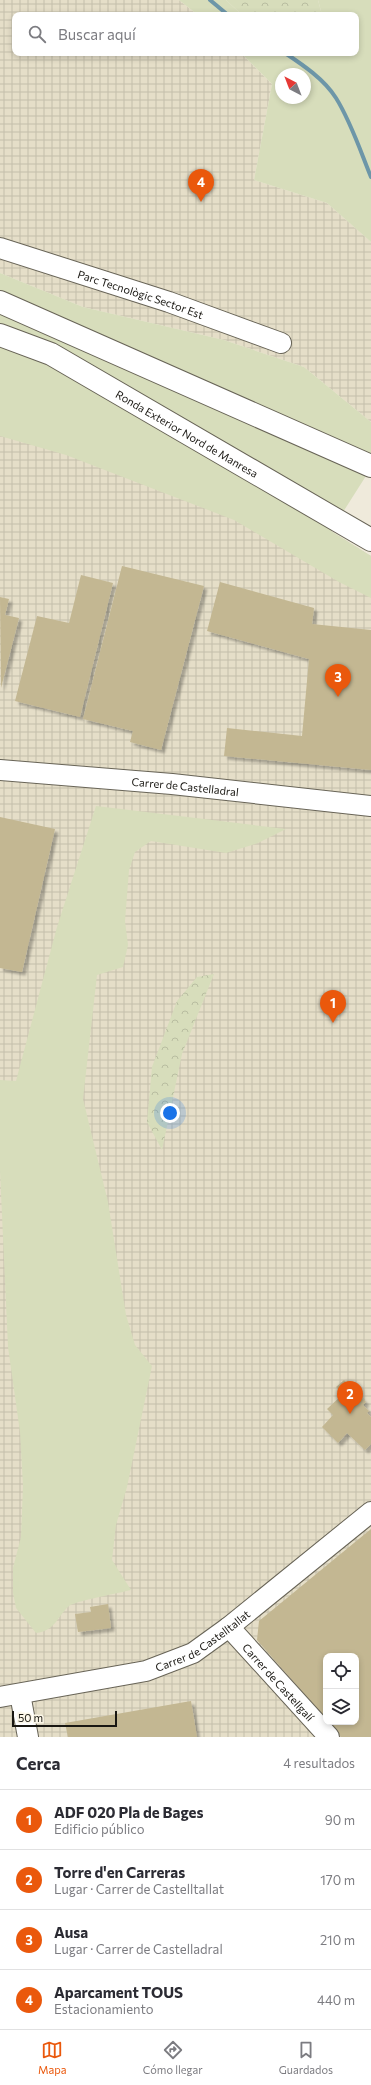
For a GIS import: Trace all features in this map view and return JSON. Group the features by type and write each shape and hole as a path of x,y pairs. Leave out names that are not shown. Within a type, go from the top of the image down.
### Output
{"highway":[{"path":"0,302 371,466"},
{"name":"Ronda Exterior Nord de Manresa","path":"0,335 51,354 371,540"},
{"path":"277,425 326,434 371,454"}],"street":[{"name":"Parc Tecnològic Sector Est","path":"0,248 169,302 281,343"},
{"name":"Carrer de Castelladral","path":"0,770 172,784 371,806"},
{"name":"Carrer de Castelltallat","path":"0,1697 146,1672 194,1653 371,1512"},
{"name":"Carrer de Castellgalí","path":"229,1626 329,1737"},
{"path":"20,1694 28,1737"}],"shaded area":[{"path":"0,0 179,0 194,12 12,12 12,56 244,56 272,84 254,180 327,203 371,242 371,422 304,367 224,340 83,307 0,273"},
{"path":"0,350 239,474 371,556 371,1737 0,1737"}],"green space":[{"path":"179,0 226,0 239,12 194,12"},
{"path":"226,0 318,0 321,12 239,12"},
{"path":"318,0 371,0 371,242 327,203 254,180 272,84 244,56 359,56 359,12 321,12"},
{"path":"0,273 83,307 224,340 304,367 371,422 371,468 331,531 371,556 371,598 339,582 234,520 66,455 0,436"},
{"path":"96,806 286,829 258,843 226,853 151,841 135,852 129,870 125,921 128,945 123,967 97,975 83,1099 108,1202 126,1315 135,1345 152,1366 127,1487 116,1525 112,1560 131,1590 73,1604 65,1610 52,1626 42,1632 36,1633 16,1608 13,1593 13,1568 21,1537 23,1486 20,1432 8,1347 0,1171 0,1080 16,1081 57,927"},
{"path":"214,974 182,1054 162,1150 147,1122 152,1067 177,1001 197,977"}],"building":[{"path":"122,566 204,586 161,750 130,742 133,731 83,719"},
{"path":"81,575 113,583 80,717 15,701 37,616 69,623"},
{"path":"220,582 314,608 312,624 371,630 371,770 224,756 227,728 302,736 309,659 207,631"},
{"path":"0,597 9,599 5,615 19,618 1,688"},
{"path":"0,817 55,829 22,972 0,968"},
{"path":"344,1380 366,1402 363,1405 369,1411 367,1413 371,1417 371,1444 365,1450 347,1433 338,1443 322,1427 333,1415 327,1409 343,1394 336,1387"},
{"path":"371,1529 371,1737 341,1737 331,1725 359,1725 359,1653 323,1653 323,1716 257,1640 259,1621"},
{"path":"108,1604 111,1628 78,1632 75,1614 91,1612 90,1607"},
{"path":"191,1701 197,1737 68,1737 65,1723"}],"waterway":[{"path":"210,0 224,12"},
{"path":"289,56 326,85 336,98 351,126 371,177"}],"place":[{"name":"Aparcament TOUS","path":"201,202"},
{"name":"Ausa","path":"338,697"},
{"name":"ADF 020 Pla de Bages","path":"333,1023"},
{"name":"Torre d'en Carreras","path":"350,1414"}]}
